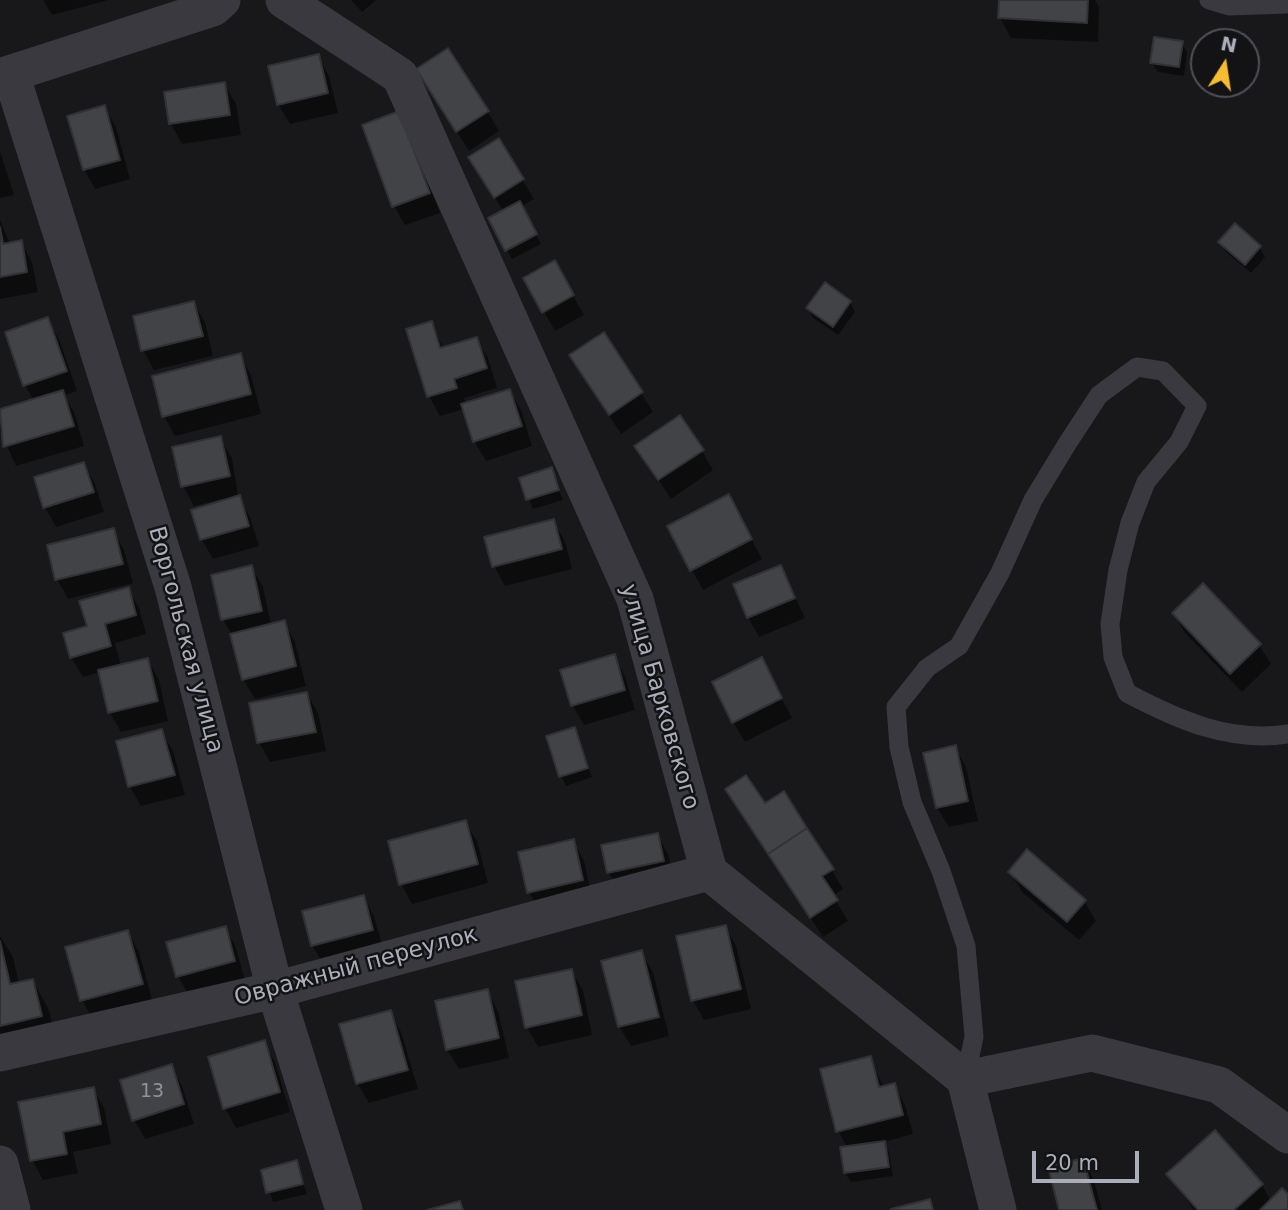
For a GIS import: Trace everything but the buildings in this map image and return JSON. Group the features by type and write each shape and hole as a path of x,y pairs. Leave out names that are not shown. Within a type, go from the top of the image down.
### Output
{"street":[{"name":"Воргольская улица","path":"222,0 212,8 6,76 173,587 275,990 344,1210"},
{"name":"улица Барковского","path":"284,0 400,76 635,599 709,872"},
{"name":"Овражный переулок","path":"0,1053 275,990 709,872"},
{"path":"709,872 965,1079 998,1210"},
{"path":"965,1079 1092,1053 1219,1085 1288,1135"},
{"path":"0,1164 12,1210"}],"lane":[{"path":"1209,0 1229,6 1288,4"},
{"path":"965,1079 974,1037 966,946 941,871 912,802 899,747 896,707 927,668 959,646 1000,573 1033,500 1067,444 1099,395 1137,367 1163,371 1197,405 1179,442 1146,482 1130,523 1118,570 1110,624 1113,657 1128,693 1208,730 1273,736 1288,734"}]}
